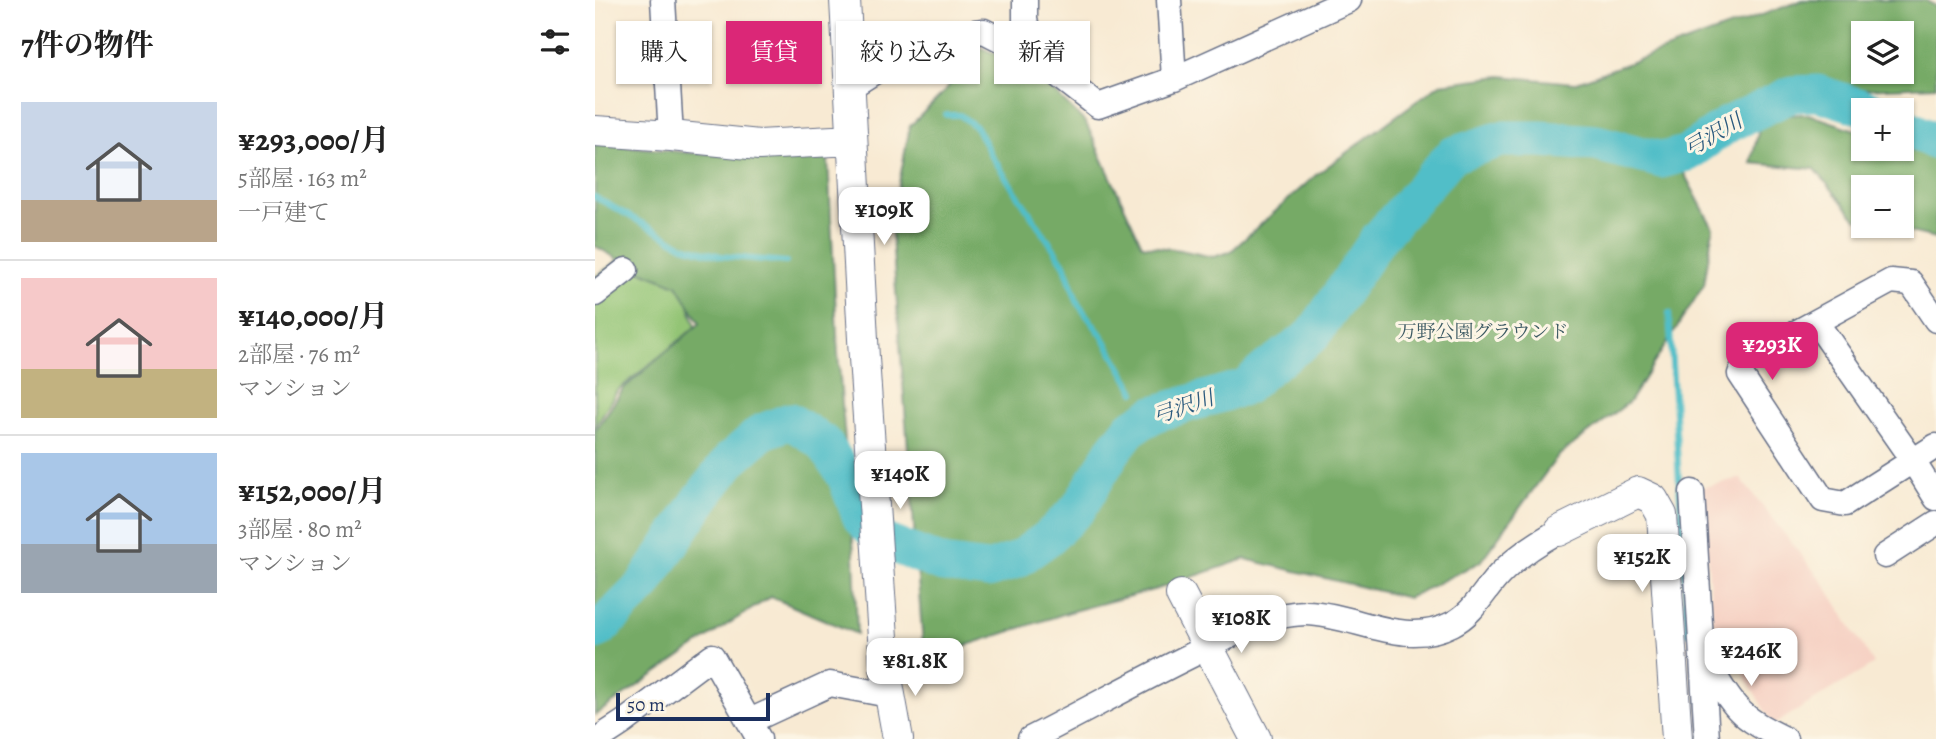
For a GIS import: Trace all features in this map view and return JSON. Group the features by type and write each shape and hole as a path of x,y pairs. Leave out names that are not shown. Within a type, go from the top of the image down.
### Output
{"street":[{"path":"663,0 671,136"},
{"path":"845,0 887,681 898,739"},
{"path":"1024,0 1025,21"},
{"path":"1168,0 1174,79"},
{"path":"1070,84 1098,106 1174,79 1307,10 1349,0"},
{"path":"850,87 917,45 945,36 984,31 994,36"},
{"path":"595,131 759,145 852,140"},
{"path":"595,294 626,270"},
{"path":"1936,320 1911,283 1891,281 1746,360 1740,374 1823,500 1845,504 1936,446"},
{"path":"1816,321 1936,498"},
{"path":"1030,739 1208,647 1276,617 1305,613 1394,632 1431,631 1451,625 1470,612 1496,577 1533,545 1638,492 1653,499 1662,515 1677,739"},
{"path":"1692,492 1707,739"},
{"path":"1885,556 1936,523"},
{"path":"1181,595 1256,739"},
{"path":"1672,657 1702,652"},
{"path":"1702,652 1738,709 1785,739"},
{"path":"598,739 629,731 712,656 755,730 830,684 887,681"}],"shaded area":[{"path":"1740,478 1825,585 1874,664 1773,725 1713,620 1701,488"}],"green space":[{"name":"万野公園グラウンド","path":"1803,0 1925,0 1936,6 1936,86 1789,92 1678,162 1713,228 1704,285 1629,402 1558,456 1480,562 1408,598 1245,559 1157,589 1073,611 924,659 891,225 910,126 950,84 980,84 980,47 994,53 994,84 1046,84 1086,123 1142,245 1213,257 1230,252 1316,175 1440,84 1501,76 1574,83"},
{"path":"1808,114 1851,129 1851,161 1914,161 1914,151 1936,158 1936,238 1914,233 1914,175 1851,175 1851,213 1815,169 1751,163 1762,116"},
{"path":"595,143 691,153 828,159 857,634 771,597 595,715 595,431 624,388 700,323 677,285 636,269 595,246"},
{"path":"620,259 636,269 677,285 688,302 696,327 617,391 595,427 595,277"}],"waterway":[{"name":"弓沢川","path":"595,631 642,587 702,497 731,459 762,432 790,421 824,443 845,476 861,518 883,541 943,564 988,570 1017,560 1048,538 1078,509 1113,451 1130,429 1154,414 1245,387 1312,336 1378,239 1452,155 1501,139 1541,139 1596,143 1662,160 1688,153 1727,125 1792,94 1818,93 1851,104"},
{"path":"946,115 960,115 976,127 991,155 1064,264 1078,304 1103,337 1135,392"},
{"name":"弓沢川","path":"1914,131 1936,142"},
{"path":"1662,160 1662,168"},
{"path":"595,197 683,246 721,256 786,262"},
{"path":"1669,313 1688,633"}]}
